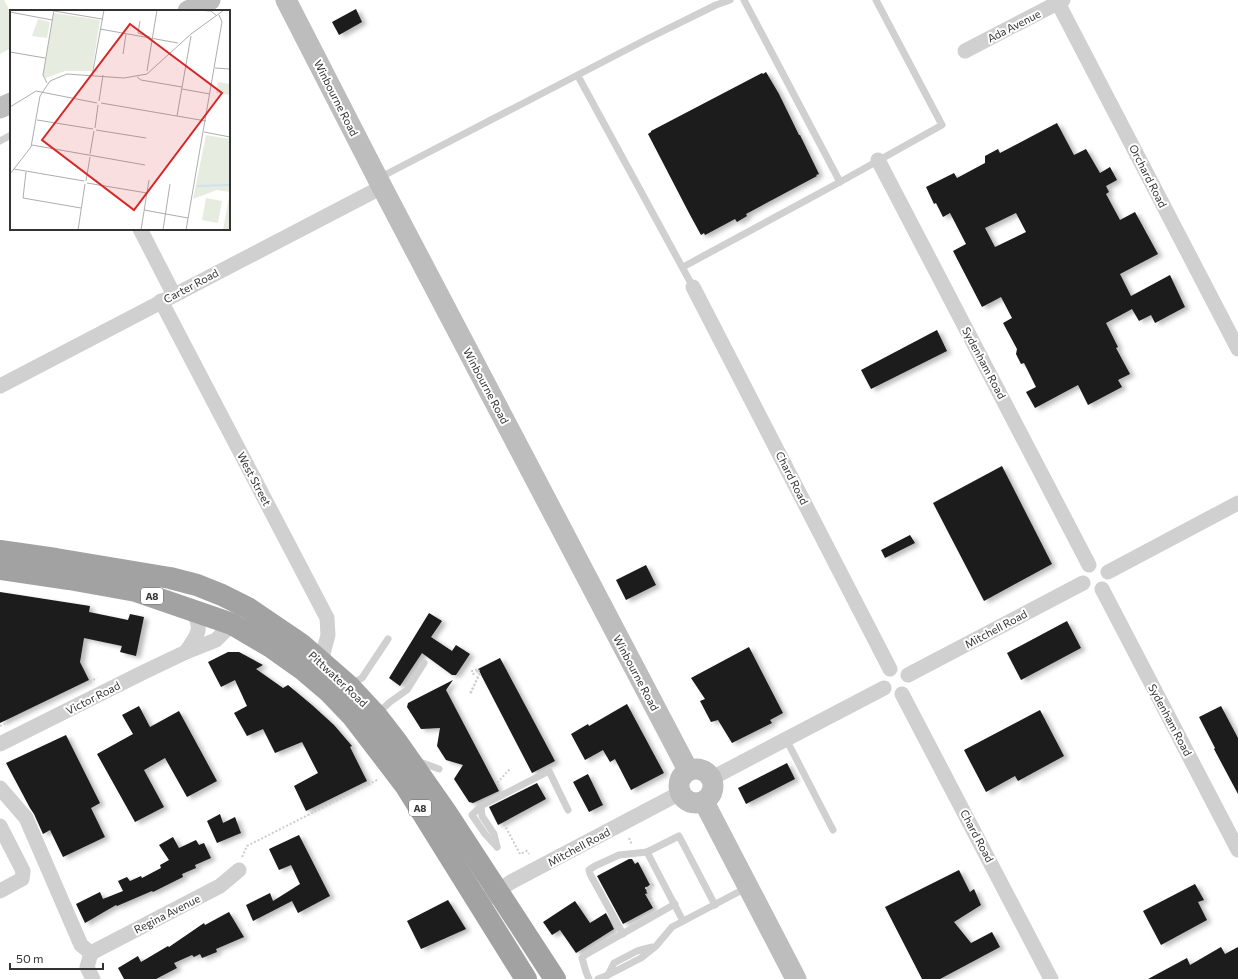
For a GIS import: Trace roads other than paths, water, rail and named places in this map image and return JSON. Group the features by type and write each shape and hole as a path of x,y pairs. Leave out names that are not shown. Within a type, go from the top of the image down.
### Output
{"highway":[{"name":"Pittwater Road","path":"0,552 56,559 170,578 197,585 248,608 281,630 321,660 376,715 401,764 405,785 526,979"},
{"name":"Pittwater Road","path":"0,569 70,579 136,591 232,624 271,647 302,669 329,692 401,764 446,812 550,973"},
{"path":"222,595 232,624"}],"main road":[{"path":"190,10 210,0"},
{"name":"Winbourne Road","path":"286,0 380,183 688,770"},
{"path":"0,108 10,103"},
{"path":"699,769 704,771 712,778 714,789 709,799 699,804 688,802 683,798 678,787 679,780 688,770 699,769"},
{"path":"704,802 796,979"}],"street":[{"name":"Ada Avenue","path":"965,51 1061,1"},
{"name":"Orchard Road","path":"1061,1 1238,349"},
{"name":"Sydenham Road","path":"878,160 1089,566"},
{"name":"Carter Road","path":"0,386 168,298 380,183"},
{"name":"West Street","path":"140,230 168,298 327,618 328,635 321,660"},
{"name":"Chard Road","path":"693,287 890,669"},
{"path":"1108,572 1238,503"},
{"path":"1092,564 1099,564 1106,568 1109,575 1109,581 1102,589 1095,591 1088,589 1083,583 1083,572 1089,566 1092,564"},
{"name":"Mitchell Road","path":"908,675 1083,583"},
{"name":"Sydenham Road","path":"1102,589 1238,850"},
{"path":"186,652 198,634 199,629 199,623 193,610"},
{"name":"Victor Road","path":"0,744 144,672 186,652 216,640 232,624"},
{"path":"890,669 900,669 908,675 909,686 902,694 896,696 892,695 886,691 882,684 883,677 890,669"},
{"path":"712,778 884,688"},
{"name":"Chard Road","path":"902,694 1051,979"},
{"path":"0,788 26,818 81,945 91,953 87,967 93,979"},
{"name":"Mitchell Road","path":"479,904 511,882 680,793"},
{"path":"0,826 23,872 22,879 0,891"},
{"name":"Regina Avenue","path":"91,953 220,886 239,870"},
{"path":"526,979 550,973"}],"lane":[{"path":"380,183 578,76 716,5 730,0"},
{"path":"744,0 840,182"},
{"path":"683,267 942,125 876,0"},
{"path":"578,76 693,287"},
{"path":"0,141 10,136"},
{"path":"348,686 362,678 388,639"},
{"path":"376,715 390,702 407,690 424,663"},
{"path":"786,739 833,830"},
{"path":"401,764 439,769"},
{"path":"497,847 484,834 472,815 481,806 549,771 568,810"},
{"path":"623,934 589,870 619,855 647,852 678,836 715,904"},
{"path":"647,852 683,921"},
{"path":"598,979 641,958 656,946 672,927 748,887"},
{"path":"589,979 582,958 585,955 675,904"}]}
